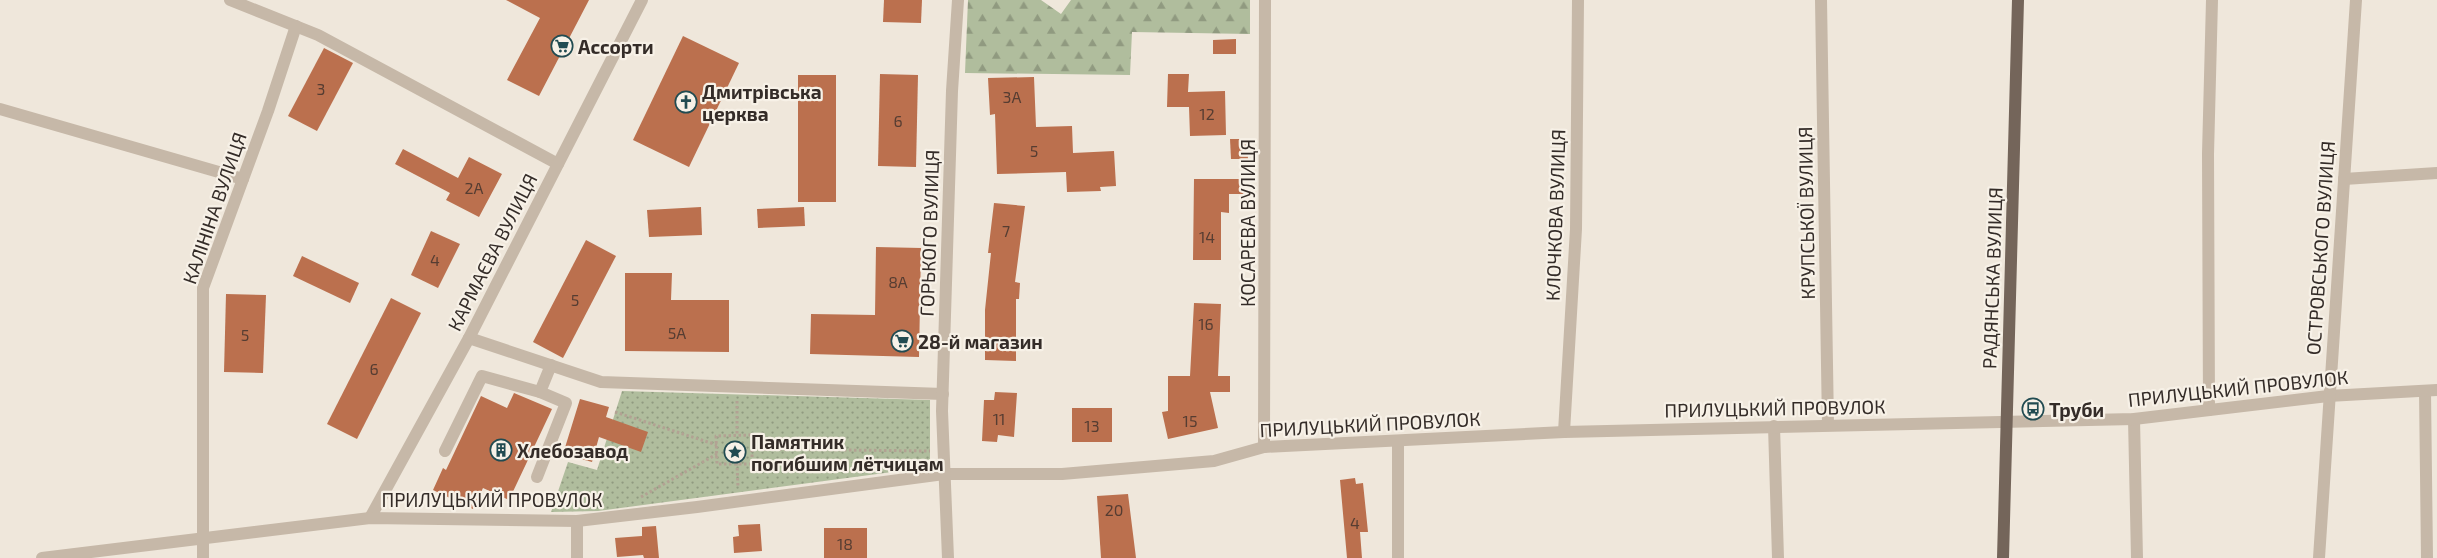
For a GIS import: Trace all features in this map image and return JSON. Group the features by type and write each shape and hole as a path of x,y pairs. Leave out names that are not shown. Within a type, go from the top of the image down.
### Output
{"main road":[{"name":"РАДЯНСЬКА ВУЛИЦЯ","path":"2003,558 2018,0"}],"street":[{"path":"230,0 318,35 558,164"},
{"name":"КАРМАЄВА ВУЛИЦЯ","path":"370,518 470,338 642,0"},
{"name":"ГОРЬКОГО ВУЛИЦЯ","path":"948,558 943,451 943,394 952,91 958,0"},
{"name":"КОСАРЕВА ВУЛИЦЯ","path":"1264,447 1265,0"},
{"name":"КЛОЧКОВА ВУЛИЦЯ","path":"1564,432 1576,229 1578,0"},
{"name":"КРУПСЬКОЇ ВУЛИЦЯ","path":"1821,0 1828,425"},
{"path":"2208,410 2208,154 2212,0"},
{"name":"ОСТРОВСЬКОГО ВУЛИЦЯ","path":"2319,558 2328,396 2356,0"},
{"name":"КАЛІНІНА ВУЛИЦЯ","path":"202,558 203,288 296,26"},
{"path":"0,109 243,179"},
{"path":"2344,178 2437,173"},
{"path":"470,338 601,382 943,394"},
{"path":"540,392 551,365"},
{"path":"445,452 482,376 540,392 566,403 537,477"},
{"path":"2427,558 2431,390"},
{"name":"ПРИЛУЦЬКИЙ ПРОВУЛОК","path":"42,558 370,518 577,521 738,502 944,474 1062,474 1214,460 1264,447 1564,432 2134,419 2328,396 2431,390"},
{"path":"2134,419 2137,558"},
{"path":"1774,426 1778,558"},
{"path":"1398,441 1398,558"},
{"path":"577,521 577,558"}],"path":[{"path":"737,387 737,435"},
{"path":"615,412 717,445"},
{"path":"716,436 752,436 752,464 717,464 717,445 716,436"},
{"path":"752,449 943,451"},
{"path":"639,498 717,454"},
{"path":"738,463 738,502"}],"green space":[{"path":"968,0 1041,0 1061,14 1071,0 1250,0 1250,34 1132,32 1130,75 965,73"},
{"path":"622,391 930,400 930,467 598,511 551,512 568,462 597,470"}],"building":[{"path":"506,0 589,0 539,96 507,80 540,18"},
{"path":"884,0 922,0 921,23 883,22"},
{"name":"Дмитрівська церква","path":"683,36 739,63 689,167 633,140"},
{"path":"1236,39 1236,54 1213,54 1213,40"},
{"path":"324,48 353,63 317,131 288,116"},
{"path":"880,74 918,75 916,167 878,166"},
{"path":"1168,74 1189,74 1188,92 1225,91 1226,135 1190,136 1189,107 1167,107"},
{"path":"798,75 836,75 836,202 798,202"},
{"path":"1034,77 1036,127 1072,126 1073,153 1114,151 1116,186 1100,187 1101,191 1067,192 1066,172 997,174 995,114 990,115 988,78"},
{"path":"1230,139 1247,139 1248,159 1231,159"},
{"path":"403,149 458,178 469,157 502,174 479,217 446,200 450,193 395,164"},
{"path":"1194,179 1244,179 1244,194 1229,194 1229,213 1221,212 1221,260 1193,260"},
{"path":"994,203 1025,206 1015,282 1020,283 1019,299 1016,299 1016,361 985,360 985,310 991,253 988,253"},
{"path":"701,207 702,235 649,237 647,210"},
{"path":"804,207 805,226 758,228 757,209"},
{"path":"431,231 460,244 438,288 411,275"},
{"path":"586,240 616,256 563,358 533,342"},
{"path":"876,247 921,248 919,357 810,354 811,314 875,315"},
{"path":"302,256 359,283 350,303 293,276"},
{"path":"625,273 672,273 671,300 729,300 729,352 625,351"},
{"path":"226,294 266,295 263,373 224,372"},
{"path":"391,298 421,313 357,439 327,424"},
{"path":"1194,303 1221,304 1218,376 1230,376 1230,392 1210,392 1218,428 1168,439 1162,412 1168,411 1168,376 1190,376"},
{"path":"995,392 1017,393 1014,437 998,435 997,442 982,441 984,400 994,400"},
{"name":"Хлебозавод","path":"514,393 552,409 509,500 483,488 473,509 433,490 443,468 446,470 481,396 507,408"},
{"path":"580,399 609,407 606,417 648,432 641,452 599,437 592,462 563,454"},
{"path":"1072,408 1112,408 1112,442 1072,442"},
{"path":"1355,478 1356,484 1363,483 1368,532 1360,532 1362,558 1347,558 1340,480"},
{"path":"1128,494 1136,558 1101,558 1097,496"},
{"path":"760,524 762,551 734,553 733,537 739,536 738,525"},
{"path":"656,526 659,558 644,558 643,555 617,557 615,538 642,536 642,527"},
{"path":"824,528 867,528 867,558 824,558"}],"place":[{"name":"Ассорти","path":"562,46"},
{"name":"Дмитрівська церква","path":"686,102"},
{"name":"28-й магазин","path":"902,341"},
{"name":"Труби","path":"2033,409"},
{"name":"Хлебозавод","path":"501,450"},
{"name":"Памятник погибшим лётчицам","path":"735,452"}]}
